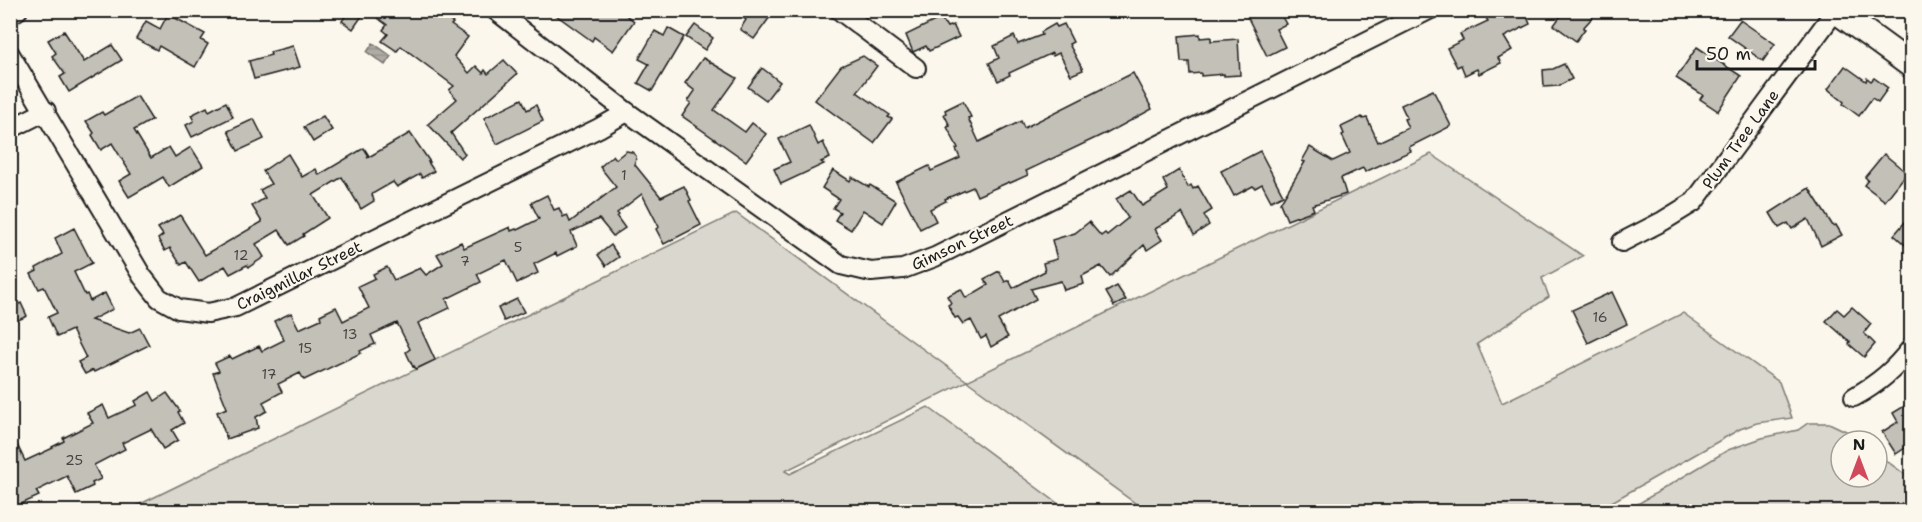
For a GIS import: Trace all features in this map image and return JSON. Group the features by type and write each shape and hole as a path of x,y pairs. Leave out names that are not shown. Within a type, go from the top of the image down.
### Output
{"street":[{"path":"10,15 18,10"},
{"name":"Gimson Street","path":"495,10 627,112 841,265 871,272 903,269 935,257 1429,10"},
{"path":"838,10 916,68"},
{"path":"1835,11 1911,66"},
{"name":"Plum Tree Lane","path":"1622,242 1694,202 1835,11"},
{"name":"Craigmillar Street","path":"10,54 142,276 159,298 179,309 208,313 236,307 599,128 627,112"},
{"path":"10,129 45,111"},
{"path":"1854,397 1886,376 1911,347"}],"shaded area":[{"path":"373,43 391,56 385,65 367,52"},
{"path":"1431,154 1583,256 1542,278 1549,297 1477,344 1502,403 1683,313 1779,382 1792,418 1757,423 1740,429 1596,511 1420,512 1410,504 1405,512 1146,511 967,381"},
{"path":"736,213 967,381 785,471 790,474 928,407 1068,511 126,511"},
{"path":"1808,423 1829,423 1842,429 1829,429 1829,489 1889,489 1889,463 1911,479 1911,511 1626,511 1728,450 1762,438 1798,430"}],"building":[{"path":"349,10 366,10 353,29 342,21"},
{"path":"367,10 435,10 468,37 454,56 469,73 476,66 483,73 485,70 488,74 504,60 517,74 451,133 465,154 460,158 428,124 457,99 449,90 454,86 401,46 397,51 382,41 388,34 383,30 387,25"},
{"path":"549,10 619,10 634,21 613,51 594,37 592,41"},
{"path":"734,10 775,10 754,39 740,29 746,20"},
{"path":"1244,10 1278,10 1286,24 1276,29 1285,47 1267,56"},
{"path":"1493,10 1524,10 1530,24 1504,37 1512,50 1498,58 1501,63 1479,74 1477,69 1465,75 1461,65 1457,67 1447,48 1463,40 1460,34 1488,21 1484,15"},
{"path":"1565,10 1599,10 1583,28 1585,29 1576,41 1554,25"},
{"path":"168,14 205,34 201,40 208,44 195,67 159,46 157,50 136,39 146,21 160,29"},
{"path":"941,18 947,27 953,25 959,37 929,51 926,46 913,52 906,35"},
{"path":"1740,20 1775,44 1763,61 1728,36"},
{"path":"1055,24 1057,27 1064,24 1073,42 1069,44 1083,70 1071,75 1059,53 1053,56 1052,53 1009,73 1010,75 998,81 989,63 999,58 994,46 1014,36 1018,44 1042,35 1041,32"},
{"path":"695,25 713,38 705,50 686,37"},
{"path":"668,28 684,37 652,91 638,83 649,64 639,59 655,31 664,36"},
{"path":"64,31 84,62 112,45 122,60 69,92 60,77 65,74 52,56 56,53 48,40"},
{"path":"1200,34 1200,38 1211,37 1211,41 1238,39 1240,75 1190,74 1189,62 1181,62 1179,36"},
{"path":"293,46 300,67 254,79 249,61"},
{"path":"1697,47 1741,76 1718,111 1700,99 1703,95 1676,78"},
{"path":"863,56 877,66 857,92 890,115 888,117 892,119 874,143 815,100 841,66"},
{"path":"703,58 737,78 714,110 745,132 752,123 766,134 746,161 682,116 691,103 688,101 695,91 685,83"},
{"path":"1564,64 1572,79 1558,86 1544,87 1543,70"},
{"path":"1845,66 1866,81 1867,78 1871,81 1874,78 1888,88 1878,102 1872,98 1859,116 1828,89"},
{"path":"762,68 780,82 766,100 748,87"},
{"path":"1133,73 1152,109 1106,134 1026,171 1028,175 1010,183 977,196 973,187 945,199 946,201 930,209 936,221 920,229 896,182 929,166 931,171 960,158 956,149 958,148 947,127 950,126 944,114 945,110 963,101 979,142 1021,121 1024,128"},
{"path":"1433,90 1451,126 1409,147 1411,151 1365,172 1363,168 1341,178 1346,194 1312,205 1314,210 1287,220 1280,203 1305,162 1302,161 1310,147 1333,161 1350,153 1341,127 1362,117 1367,118 1378,142 1408,128 1404,119 1407,118 1401,105"},
{"path":"137,96 152,120 134,130 151,158 169,147 175,157 191,147 203,166 169,187 163,177 129,197 119,181 131,174 112,143 101,150 86,121 102,112 104,115"},
{"path":"522,99 527,110 536,105 543,121 497,144 484,118"},
{"path":"226,102 233,117 192,137 186,125 194,121 191,115 207,107 209,111"},
{"path":"323,116 332,130 313,142 304,127"},
{"path":"254,119 264,139 238,151 228,131"},
{"path":"809,125 818,145 823,142 830,158 821,162 824,164 781,184 774,169 790,162 779,139"},
{"path":"410,133 434,171 422,178 420,174 397,187 393,182 372,194 374,201 361,209 342,177 313,195 328,218 289,245 279,230 256,244 264,257 249,267 247,265 230,274 225,266 199,282 186,262 181,265 170,248 165,251 158,239 163,235 158,228 180,215 205,255 262,222 252,206 265,198 260,190 271,184 263,171 288,154 302,177 316,169 319,175 364,148 369,156 367,158"},
{"path":"626,151 636,156 635,165 661,197 684,186 701,225 664,244 656,229 659,227 642,194 617,213 619,215 617,217 625,228 613,236 599,219 571,232 577,246 534,264 538,273 517,283 506,260 477,274 481,282 446,299 450,308 418,323 435,360 416,369 413,367 406,352 410,349 397,323 371,335 375,344 360,351 361,353 304,380 300,373 278,384 282,392 263,402 267,411 256,417 258,428 227,439 217,412 227,408 213,373 219,371 215,363 230,356 232,359 259,346 262,351 284,340 274,321 291,313 299,329 321,319 320,315 336,307 343,321 369,308 358,286 375,278 373,274 387,267 394,280 420,268 426,275 443,264 437,254 461,242 464,248 510,227 511,231 517,230 539,219 531,203 547,195 554,210 559,208 563,217 567,215 570,222 616,187 600,167 613,155 616,159"},
{"path":"1260,151 1283,195 1271,201 1262,184 1234,196 1221,171"},
{"path":"1884,154 1907,173 1885,201 1864,185 1868,180 1865,177"},
{"path":"833,170 850,181 852,177 869,187 870,185 896,201 883,223 863,210 851,230 835,220 840,212 833,208 839,199 822,188"},
{"path":"1179,170 1188,187 1191,185 1193,189 1198,186 1212,210 1204,215 1209,225 1194,235 1182,213 1155,229 1162,240 1147,250 1144,245 1110,277 1101,266 1082,276 1084,284 1064,290 1061,281 1031,289 1036,299 998,320 1008,337 991,347 986,336 981,339 971,320 963,324 958,317 955,318 948,305 951,303 947,296 961,289 966,298 988,285 984,279 999,271 1005,282 1009,280 1013,288 1045,271 1043,263 1057,259 1052,240 1075,233 1089,222 1101,236 1105,233 1107,235 1128,218 1116,199 1131,190 1142,206 1168,190 1163,180"},
{"path":"1809,188 1833,226 1836,225 1842,235 1821,246 1808,219 1792,229 1788,223 1779,228 1770,213"},
{"path":"1905,222 1911,228 1911,250 1894,235"},
{"path":"74,228 92,263 74,272 85,295 87,294 90,301 105,293 113,309 91,320 129,333 140,328 149,345 94,372 93,370 85,374 78,362 86,358 72,330 57,337 48,317 57,313 44,287 39,289 31,274 37,271 36,268 62,254 55,238"},
{"path":"611,245 619,257 606,266 598,255"},
{"path":"1117,286 1126,300 1114,306 1106,292"},
{"path":"1612,292 1627,324 1588,343 1572,310"},
{"path":"517,299 524,312 504,321 498,308"},
{"path":"21,303 27,316 10,324 10,308"},
{"path":"1852,307 1871,324 1864,333 1875,344 1864,357 1826,321 1837,309 1844,315"},
{"path":"150,392 155,401 167,393 180,411 178,412 184,423 172,430 178,440 163,449 151,429 122,443 125,449 94,465 101,479 92,483 93,486 76,494 67,476 36,491 39,496 10,509 10,430 25,461 53,448 64,441 63,438 93,423 87,413 103,405 109,418 137,405 135,401"},
{"path":"1911,402 1911,444 1896,454 1889,443 1889,429 1887,429 1898,422 1893,413"}]}
